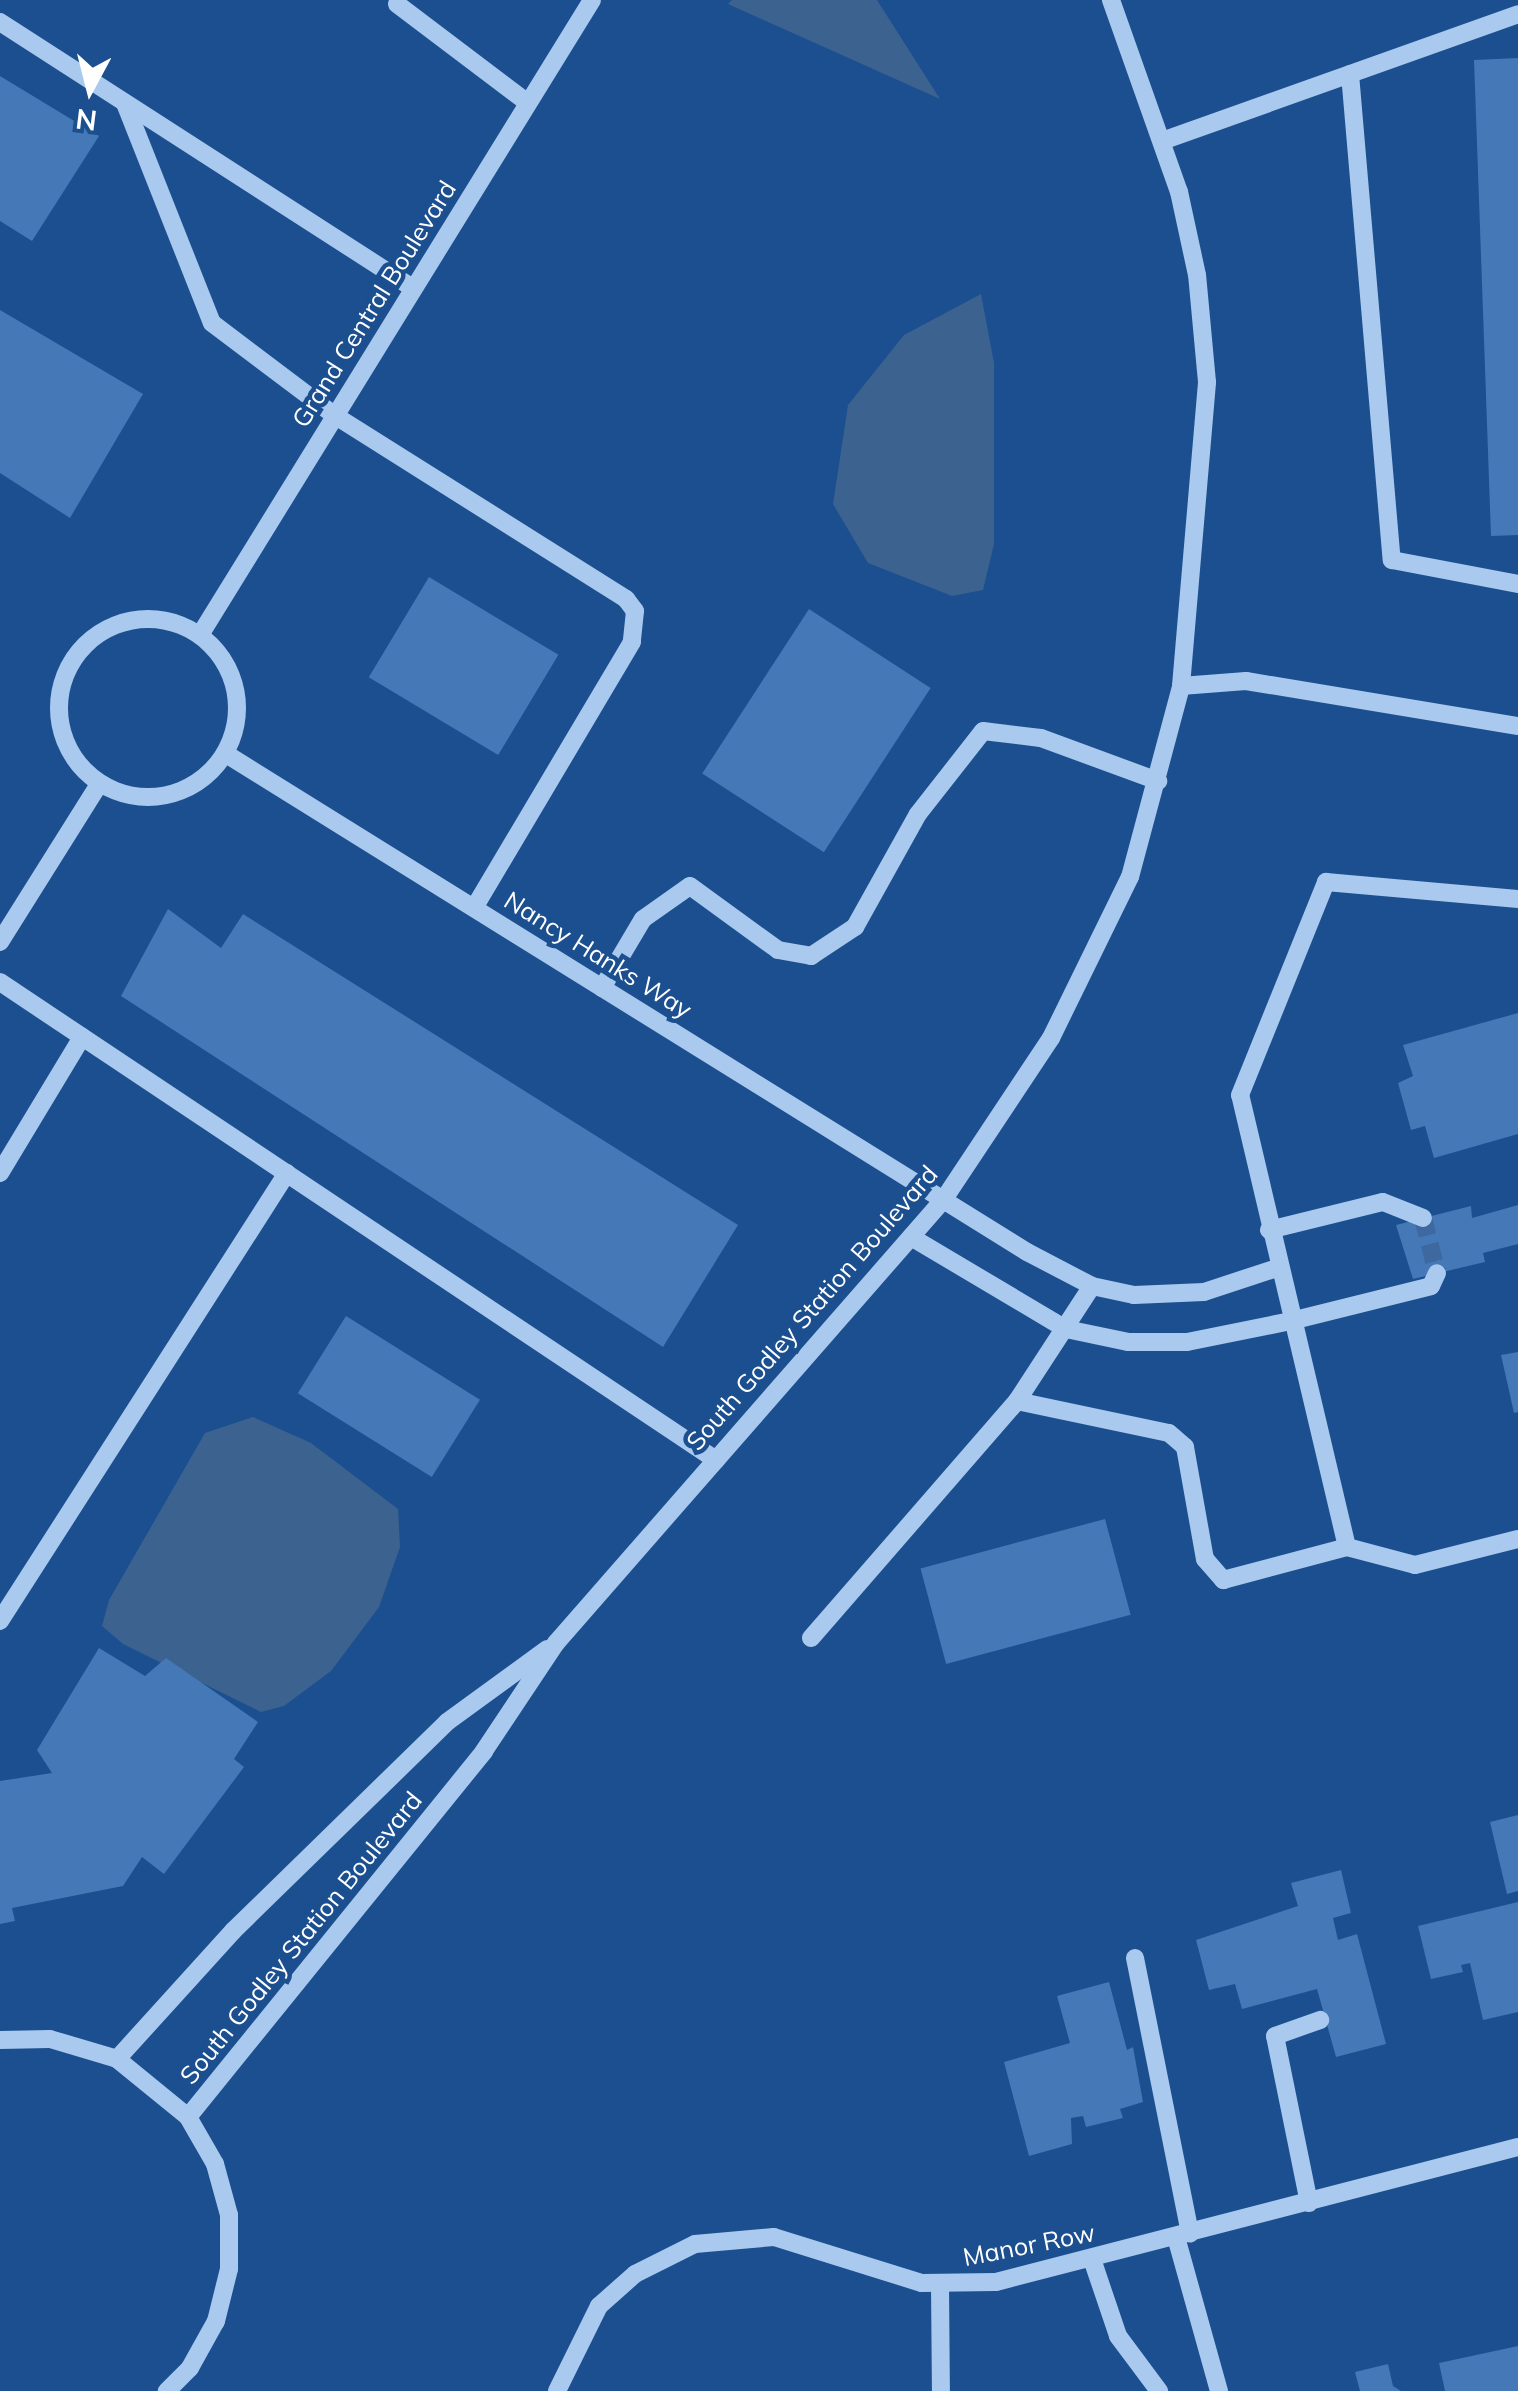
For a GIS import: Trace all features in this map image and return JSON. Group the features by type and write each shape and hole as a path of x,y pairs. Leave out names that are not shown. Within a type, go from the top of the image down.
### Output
{"street":[{"name":"Grand Central Boulevard","path":"200,635 592,0"},
{"name":"South Godley Station Boulevard","path":"188,2117 484,1751 556,1643 944,1200 1052,1038 1130,877 1182,686 1207,382 1197,275 1162,141 1111,0"},
{"path":"396,1 528,103"},
{"path":"1162,141 1518,14"},
{"path":"0,22 413,288"},
{"path":"1350,74 1392,560 1518,584"},
{"path":"126,106 212,322 334,415 626,599 634,611 632,642 474,908"},
{"path":"174,622 200,635 232,677 236,729 226,754 183,792 155,798 99,784 78,766 58,714 71,662 115,624 174,622"},
{"path":"1182,686 1246,681 1518,726"},
{"path":"602,988 644,919 690,886 778,950 811,956 855,927 918,814 984,731 1041,738 1158,781"},
{"name":"Nancy Hanks Way","path":"226,754 944,1200 1092,1286"},
{"path":"0,942 99,784"},
{"path":"1347,1547 1277,1268 1240,1094 1326,882 1518,899"},
{"path":"0,982 716,1460"},
{"path":"0,1173 82,1036"},
{"path":"0,1621 287,1173"},
{"path":"1269,1230 1384,1202 1423,1218"},
{"path":"911,1238 1066,1328 1128,1342 1186,1342 1291,1320 1432,1286 1437,1273"},
{"path":"812,1638 1016,1401 1092,1286 1134,1295 1204,1292 1277,1268"},
{"path":"1016,1401 1169,1432 1185,1446 1205,1559 1223,1580 1347,1547 1415,1566 1518,1539"},
{"name":"South Godley Station Boulevard","path":"118,2059 233,1930 446,1722 556,1643"},
{"path":"1135,1958 1183,2236 1219,2391"},
{"path":"1309,2203 1275,2036 1320,2020"},
{"path":"0,2040 50,2038 118,2059 188,2117 215,2164 229,2216 230,2269 216,2321 190,2368 167,2391"},
{"name":"Manor Row","path":"556,2391 599,2306 635,2274 694,2244 774,2238 940,2285 996,2282 1518,2147"},
{"path":"1092,2258 1118,2336 1159,2391"},
{"path":"940,2285 941,2391"}],"water":[{"path":"732,0 877,0 940,99 728,4"},
{"path":"981,294 994,363 994,544 983,590 952,596 868,563 833,504 848,405 904,335"},
{"path":"253,1417 311,1443 398,1509 400,1547 379,1607 331,1671 284,1706 261,1712 123,1644 102,1626 109,1600 205,1433"}],"building":[{"path":"1518,58 1518,535 1491,536 1474,60"},
{"path":"0,76 99,136 32,241 0,221"},
{"path":"0,310 143,394 70,518 0,473"},
{"path":"429,577 558,655 498,755 369,677"},
{"path":"809,609 931,688 824,852 702,773"},
{"path":"168,909 221,948 243,914 738,1225 663,1347 121,996"},
{"path":"1518,1013 1518,1134 1434,1158 1425,1126 1411,1130 1398,1083 1413,1076 1403,1045"},
{"path":"1518,1205 1518,1244 1483,1253 1485,1262 1413,1279 1396,1225 1471,1206 1472,1218"},
{"path":"346,1316 480,1400 432,1477 298,1393"},
{"path":"1518,1352 1518,1412 1514,1413 1501,1355"},
{"path":"1105,1519 1131,1615 946,1664 921,1568"},
{"path":"99,1648 145,1676 166,1658 258,1722 234,1759 244,1767 164,1874 142,1857 123,1886 12,1908 15,1921 0,1924 0,1781 52,1773 37,1750"},
{"path":"1518,1815 1518,1891 1507,1894 1490,1822"},
{"path":"1341,1870 1351,1913 1333,1918 1338,1940 1357,1934 1386,2044 1336,2057 1317,1989 1242,2009 1235,1984 1209,1990 1196,1940 1298,1906 1291,1883"},
{"path":"1518,1902 1518,2012 1483,2020 1470,1963 1461,1965 1463,1972 1431,1979 1418,1926"},
{"path":"1109,1982 1127,2050 1133,2047 1143,2102 1120,2109 1123,2118 1086,2127 1083,2116 1071,2118 1072,2144 1029,2156 1004,2062 1070,2043 1057,1996"},
{"path":"1518,2346 1518,2391 1445,2391 1439,2363"},
{"path":"1388,2364 1393,2386 1401,2391 1360,2391 1355,2372"}],"tunnel":[{"path":"1423,1218 1437,1273"}]}
